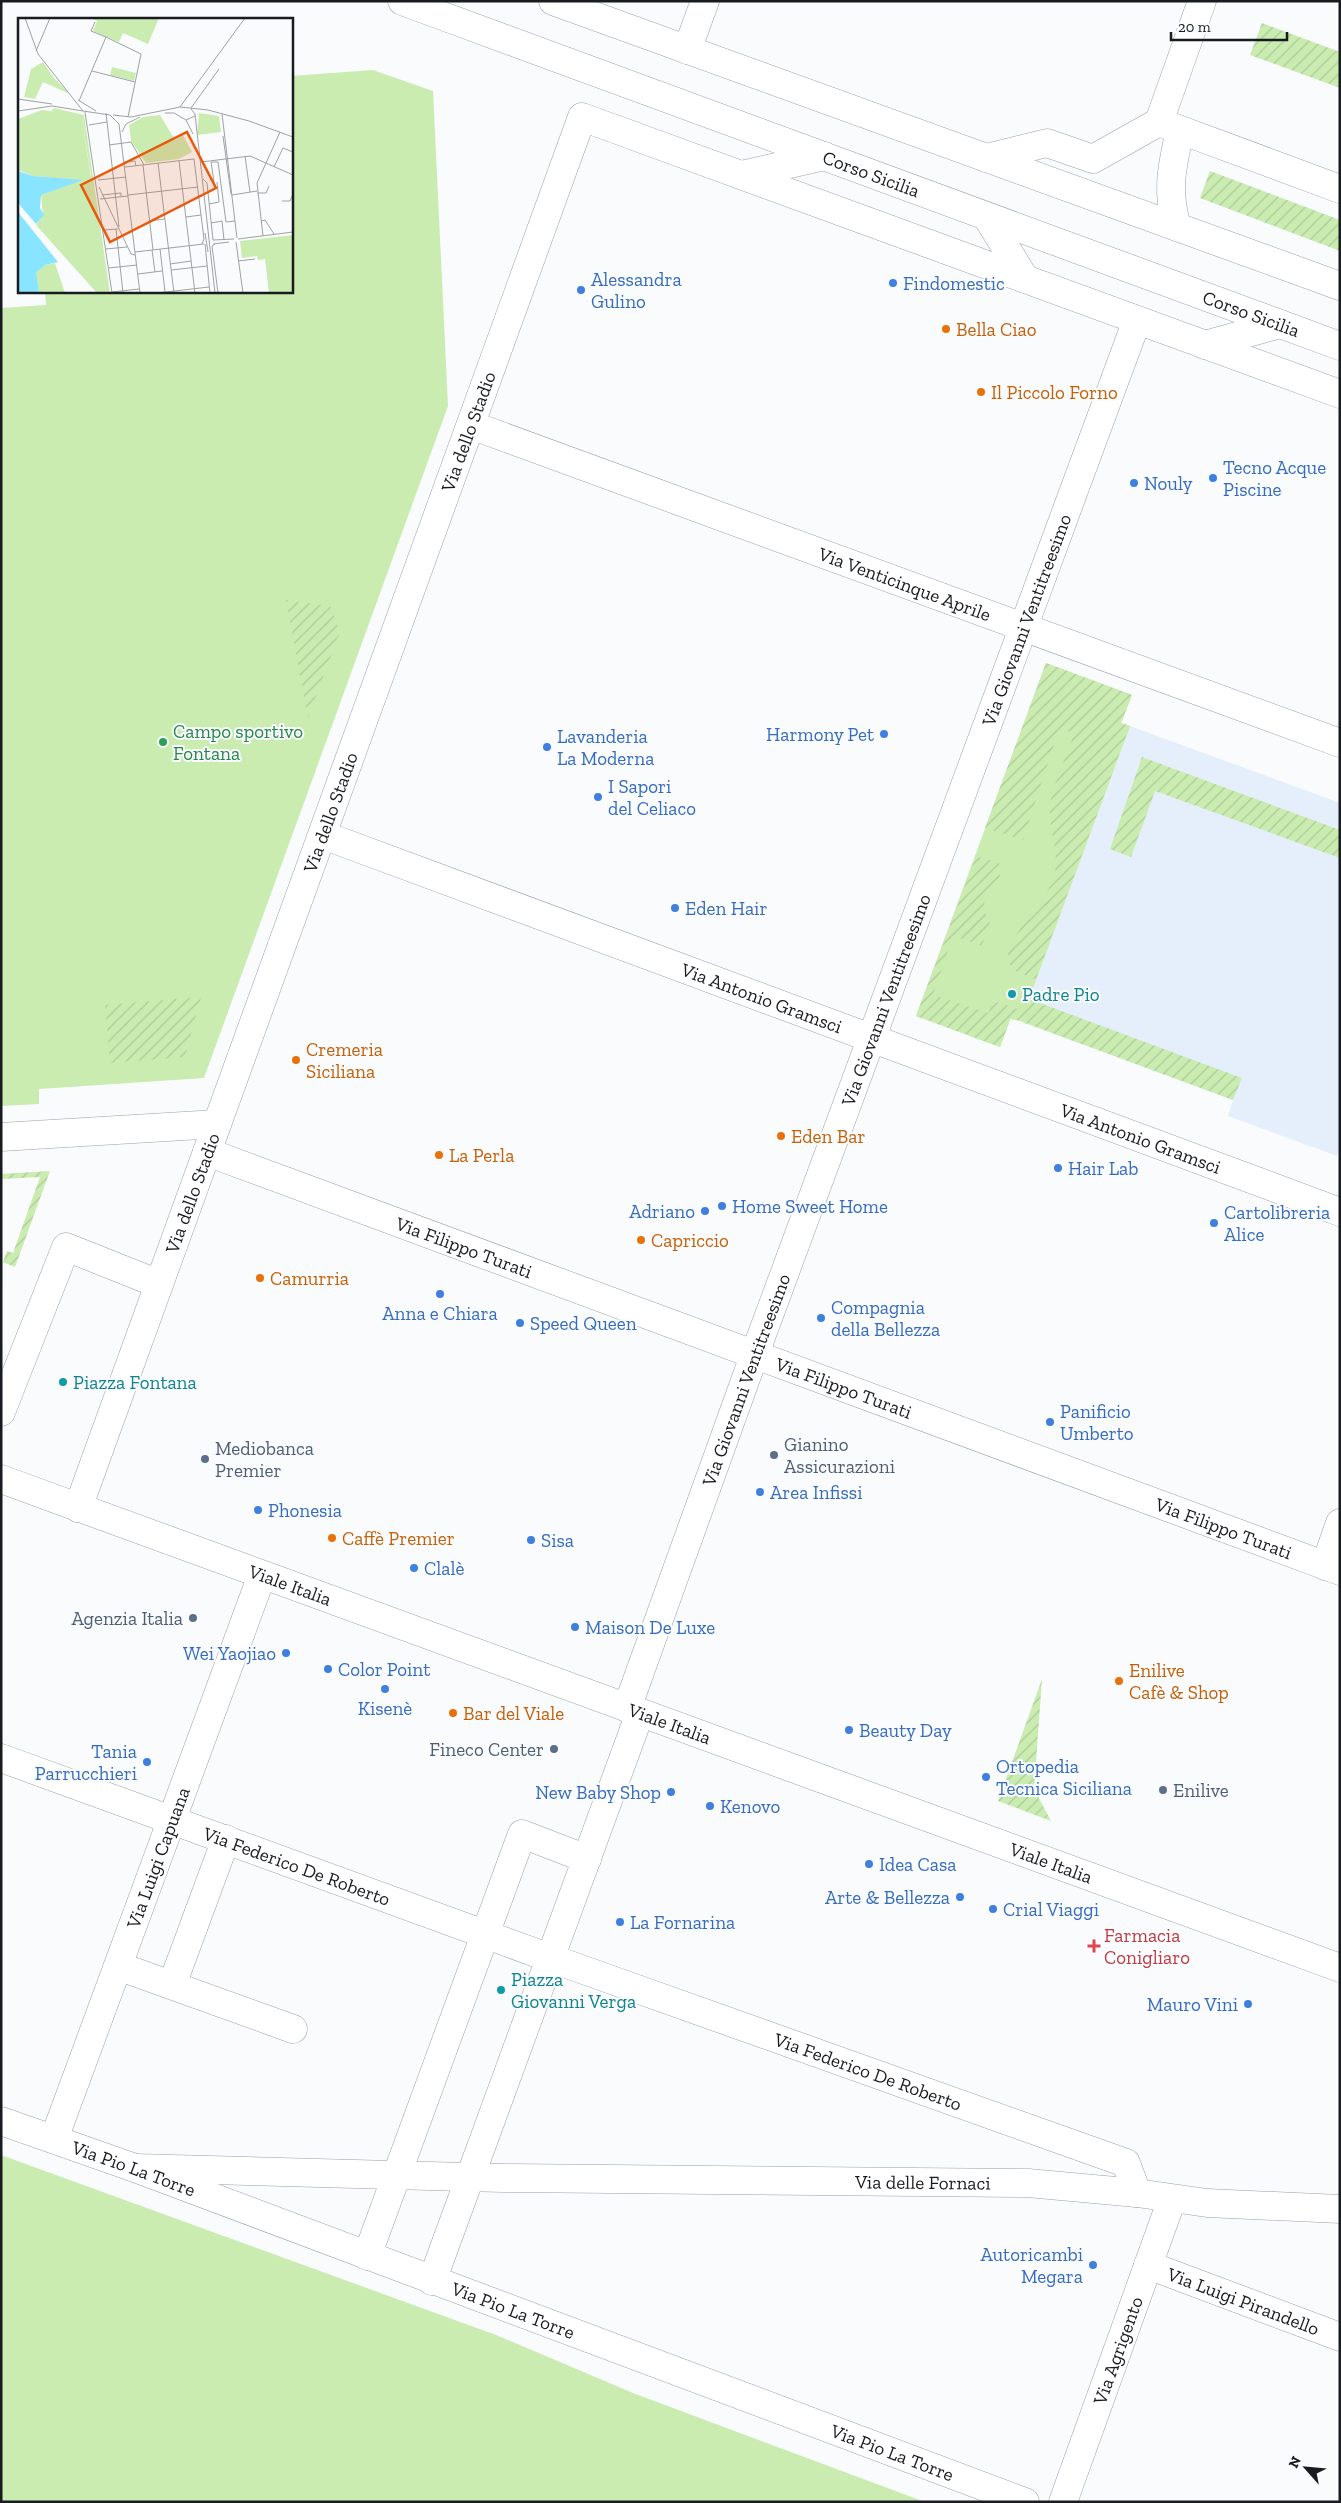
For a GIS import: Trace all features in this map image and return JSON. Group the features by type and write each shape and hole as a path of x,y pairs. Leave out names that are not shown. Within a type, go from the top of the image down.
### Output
{"street":[{"name":"Corso Sicilia","path":"402,1 1340,346"},
{"path":"553,1 1340,286"},
{"path":"687,50 705,1"},
{"path":"1177,227 1170,204 1169,126 1202,1"},
{"name":"Via dello Stadio","path":"78,1508 582,117 742,175"},
{"path":"986,158 1047,143 1092,159 1169,126 1340,188"},
{"path":"742,175 824,156"},
{"path":"742,175 1340,394"},
{"path":"987,217 1025,279"},
{"name":"Via Giovanni Ventitreesimo","path":"432,2281 587,1859 634,1711 754,1356 1136,320"},
{"path":"1205,345 1280,324"},
{"name":"Via Venticinque Aprile","path":"471,425 1340,742"},
{"name":"Via Antonio Gramsci","path":"322,835 872,1037 1340,1212"},
{"path":"1,1137 217,1124"},
{"name":"Via Filippo Turati","path":"207,1152 754,1356 1332,1568"},
{"path":"1,1412 66,1247 159,1284"},
{"name":"Viale Italia","path":"1,1480 1340,1968"},
{"path":"1332,1568 1340,1524"},
{"name":"Via Luigi Capuana","path":"54,2139 262,1575"},
{"name":"Via Federico De Roberto","path":"1,1758 550,1958 1126,2163 1137,2193"},
{"path":"367,2256 522,1834 587,1859"},
{"path":"172,1985 226,1839"},
{"path":"118,1966 293,2028"},
{"name":"Via Pio La Torre","path":"1,2121 135,2168 1025,2502"},
{"name":"Via delle Fornaci","path":"135,2168 503,2178 1028,2183 1137,2193 1207,2203 1340,2209"},
{"name":"Via Agrigento","path":"1063,2502 1172,2199"},
{"name":"Via Luigi Pirandello","path":"1148,2265 1340,2337"}],"shaded area":[{"path":"1130,726 1340,803 1340,1148 1337,1156 1228,1116 1233,1100 1021,1021"}],"green space":[{"path":"1262,23 1340,52 1340,88 1250,55"},
{"name":"Campo sportivo Fontana","path":"373,70 433,91 448,406 204,1078 39,1089 39,1104 1,1106 1,308 46,305 45,292 292,292 292,76"},
{"path":"1210,171 1340,220 1340,251 1200,198"},
{"path":"286,600 330,606 340,632 308,718"},
{"path":"1046,663 1132,695 1121,723 1130,726 1021,1021 1010,1019 1000,1047 916,1016"},
{"path":"1046,663 1132,695 1121,723 1130,726 1036,979 1021,974 1013,968 1008,960 1008,954 1016,935 1039,904 1052,882 1056,863 1050,822 1051,798 1074,733 1059,729 1023,840 985,828"},
{"path":"1142,757 1340,830 1340,858 1155,791 1131,857 1110,849"},
{"path":"976,856 999,863 1000,879 991,888 984,904 986,916 990,922 982,946 953,936 933,995 988,1013 993,1001 1024,1011 1029,999 1242,1078 1233,1100 1011,1018 1000,1047 916,1016"},
{"path":"201,997 185,1057 110,1063 105,1005"},
{"path":"50,1171 15,1267 3,1262 7,1251 13,1253 40,1177 1,1179 1,1174"},
{"path":"1042,1679 1034,1789 1051,1821 998,1801"},
{"path":"1,2155 496,2335 633,2393 925,2502 1,2502"}],"place":[{"name":"Findomestic","path":"893,283"},
{"name":"Alessandra Gulino","path":"581,290"},
{"name":"Bella Ciao","path":"946,329"},
{"name":"Il Piccolo Forno","path":"981,392"},
{"name":"Tecno Acque Piscine","path":"1213,478"},
{"name":"Nouly","path":"1134,483"},
{"name":"Harmony Pet","path":"884,734"},
{"name":"Campo sportivo Fontana","path":"163,742"},
{"name":"Lavanderia La Moderna","path":"547,747"},
{"name":"I Sapori del Celiaco","path":"598,797"},
{"name":"Eden Hair","path":"675,908"},
{"name":"Padre Pio","path":"1012,994"},
{"name":"Cremeria Siciliana","path":"296,1060"},
{"name":"Eden Bar","path":"781,1136"},
{"name":"La Perla","path":"439,1155"},
{"name":"Hair Lab","path":"1058,1168"},
{"name":"Home Sweet Home","path":"722,1206"},
{"name":"Adriano","path":"705,1211"},
{"name":"Cartolibreria Alice","path":"1214,1223"},
{"name":"Capriccio","path":"641,1240"},
{"name":"Camurria","path":"260,1278"},
{"name":"Anna e Chiara","path":"440,1294"},
{"name":"Compagnia della Bellezza","path":"821,1318"},
{"name":"Speed Queen","path":"520,1323"},
{"name":"Piazza Fontana","path":"63,1382"},
{"name":"Panificio Umberto","path":"1050,1422"},
{"name":"Gianino Assicurazioni","path":"774,1455"},
{"name":"Mediobanca Premier","path":"205,1459"},
{"name":"Area Infissi","path":"760,1492"},
{"name":"Phonesia","path":"258,1510"},
{"name":"Caffè Premier","path":"332,1538"},
{"name":"Sisa","path":"531,1540"},
{"name":"Clalè","path":"414,1568"},
{"name":"Agenzia Italia","path":"193,1618"},
{"name":"Maison De Luxe","path":"575,1627"},
{"name":"Wei Yaojiao","path":"286,1653"},
{"name":"Color Point","path":"328,1669"},
{"name":"Enilive Cafè & Shop","path":"1119,1681"},
{"name":"Kisenè","path":"385,1689"},
{"name":"Bar del Viale","path":"453,1713"},
{"name":"Beauty Day","path":"849,1730"},
{"name":"Fineco Center","path":"554,1749"},
{"name":"Tania Parrucchieri","path":"147,1762"},
{"name":"Ortopedia Tecnica Siciliana","path":"986,1777"},
{"name":"Enilive","path":"1163,1790"},
{"name":"New Baby Shop","path":"671,1792"},
{"name":"Kenovo","path":"710,1806"},
{"name":"Idea Casa","path":"869,1864"},
{"name":"Arte & Bellezza","path":"960,1897"},
{"name":"Crial Viaggi","path":"993,1909"},
{"name":"La Fornarina","path":"620,1922"},
{"name":"Farmacia Conigliaro","path":"1094,1946"},
{"name":"Piazza Giovanni Verga","path":"501,1990"},
{"name":"Mauro Vini","path":"1248,2004"},
{"name":"Autoricambi Megara","path":"1093,2265"}]}
